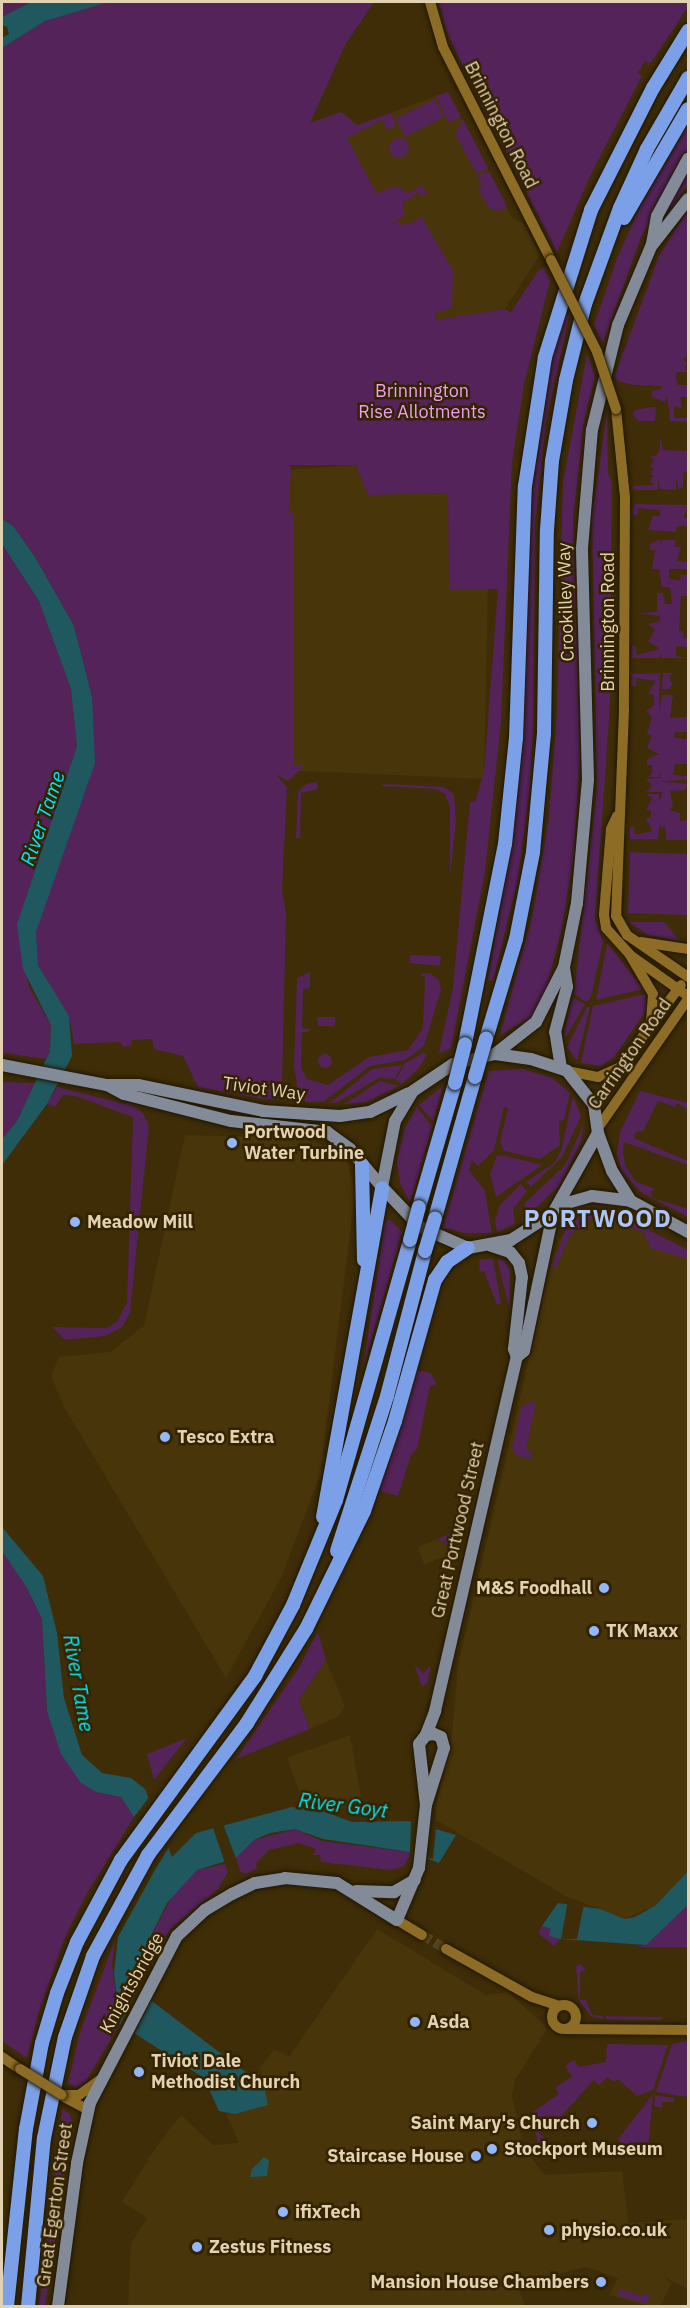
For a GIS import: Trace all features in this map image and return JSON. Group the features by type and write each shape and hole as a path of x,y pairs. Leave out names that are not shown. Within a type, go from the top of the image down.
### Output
{"highway":[{"path":"7,2307 26,2129 42,2043 77,1942 139,1832 255,1676 293,1605 318,1545 410,1240 465,1044 505,844 516,738 525,486 545,357 573,257 596,201 653,88 688,31"},
{"path":"367,1482 425,1251 516,939 533,852 544,734 552,461 566,380 585,304 603,252 647,149 688,78"},
{"path":"603,252 688,109"},
{"path":"359,1160 362,1248 365,1268"},
{"path":"338,1473 365,1268 382,1187"},
{"path":"28,2307 44,2138 65,2037 93,1956 148,1855 278,1677 326,1586 358,1509 435,1280 447,1262 468,1248"}],"main road":[{"name":"Crookilley Way","path":"495,1054 536,1022 564,967 577,903 588,779 582,548 584,487 608,355 652,244 657,216 688,159"},
{"name":"Crookilley Way","path":"652,244 688,199"},
{"name":"Crookilley Way","path":"564,967 567,987 555,1032 564,1070"},
{"path":"631,1201 612,1171 598,1130 594,1105 564,1070 495,1054 453,1064 413,1091 395,1121 382,1187 420,1227 468,1248 491,1246 511,1240 557,1209 592,1196 631,1201 688,1232"},
{"name":"Tiviot Way","path":"2,1065 21,1066 107,1085 138,1085 263,1111 340,1116 378,1109 413,1091"},
{"name":"Tiviot Way","path":"107,1085 124,1094 239,1122 316,1129 335,1137 382,1187"},
{"path":"557,1209 598,1130"},
{"name":"Great Portwood Street","path":"517,1357 524,1351 557,1209"},
{"name":"Great Portwood Street","path":"426,1735 435,1712 517,1357 514,1349 522,1277 516,1256 491,1246"},
{"name":"Great Portwood Street","path":"435,1712 441,1721 441,1737"},
{"path":"397,1920 415,1880 421,1855 426,1805 444,1748 441,1737 426,1735 419,1744 426,1805"},
{"path":"422,1755 439,1759"},
{"name":"Knightsbridge","path":"88,2110 100,2080 150,1983 177,1936 193,1920 255,1883 309,1878 355,1891 397,1920"},
{"path":"355,1891 394,1892 415,1880"},
{"name":"Great Egerton Street","path":"58,2307 88,2110"}],"street":[{"name":"Brinnington Road","path":"430,2 443,47 597,352 616,409 620,429 625,497 624,710 617,815 621,830 616,916 623,930 688,976"},
{"name":"Brinnington Road","path":"617,815 611,829 604,922 609,934 630,955 688,997"},
{"path":"638,942 688,949"},
{"path":"630,955 653,994 651,1023"},
{"name":"Carrington Road","path":"564,1070 598,1077 614,1071 688,976"},
{"name":"Carrington Road","path":"598,1130 688,997"},
{"path":"397,1920 422,1935"},
{"path":"446,1949 532,1997 559,2006 568,2006 596,2030"},
{"path":"532,1997 558,2028 688,2030"},
{"path":"552,2019 559,2006"},
{"path":"567,2029 574,2024 576,2013"},
{"path":"2,2057 88,2110"},
{"path":"62,2095 79,2095 100,2080"}],"shaded area":[{"path":"448,92 512,218 523,223 539,256 505,309 330,337 341,112 357,125"},
{"path":"356,465 368,495 448,493 449,589 488,589 484,779 280,770 287,470"},
{"path":"185,1135 308,1138 347,1159 355,1193 320,1475 282,1576 226,1678 64,1407 51,1376 59,1357 110,1352 144,1326"},
{"path":"604,1209 688,1250 688,1871 656,1905 625,1919 566,1896 436,1820 436,1807 452,1734 458,1664 553,1256 561,1237 580,1216"},
{"path":"437,1539 458,1552 456,1558 440,1558 424,1565 418,1547"},
{"path":"326,1660 345,1706 337,1717 310,1729 299,1700"},
{"path":"350,1735 363,1807 340,1808 302,1800 287,1758"},
{"path":"377,1929 486,1995 508,1992 544,2025 547,2029 515,2080 512,2096 524,2150 545,2175 622,2171 628,2223 688,2219 688,2289 662,2276 672,2283 660,2306 648,2306 609,2295 618,2278 587,2267 534,2279 519,2290 525,2306 128,2306 131,2243 147,2218 122,2202 156,2147 181,2115 213,2145 239,2143 226,2114 267,2105 260,2068 274,2049 289,2057"}],"green space":[{"path":"2,2 31,2 2,17"},
{"name":"Brinnington Rise Allotments","path":"109,2 374,2 345,45 310,123 341,112 357,125 391,113 396,123 393,128 387,129 382,120 347,138 376,193 396,186 408,193 422,185 427,194 423,197 419,192 403,202 404,216 388,225 399,221 401,225 410,223 422,217 453,271 452,308 435,313 435,320 505,309 511,312 538,271 544,268 550,281 524,384 512,463 501,721 485,872 451,1048 439,1053 453,987 470,802 475,802 484,772 498,589 449,589 448,493 368,495 356,465 286,465 291,467 289,514 293,514 293,765 305,765 288,781 276,774 287,788 282,891 286,913 282,1086 285,1099 264,1099 198,1087 183,1056 154,1049 152,1039 132,1040 131,1046 123,1047 120,1042 74,1044 69,1016 38,965 36,932 92,697 74,626 35,557 13,526 2,519 2,48 45,21"},
{"path":"439,2 688,2 688,7 650,64 645,61 638,73 642,76 592,172 557,252 470,81 447,32"},
{"path":"448,92 461,117 449,123 436,96"},
{"path":"435,99 444,117 405,137 396,118"},
{"path":"463,119 488,168 477,174 455,134"},
{"path":"688,124 688,149 641,237 603,343 594,325 618,256 640,207"},
{"path":"399,138 406,141 409,148 406,155 399,158 392,155 389,148 392,141"},
{"path":"688,169 688,184 666,215 665,214"},
{"path":"489,171 507,208 497,211 489,208 478,189 482,187 477,177"},
{"path":"688,210 688,355 683,360 688,362 685,368 688,372 677,372 676,378 678,385 688,385 688,397 680,397 682,408 674,406 674,413 675,418 688,418 688,422 670,421 667,394 665,402 652,397 652,391 661,389 661,386 634,385 617,381 615,375 659,256"},
{"path":"564,308 569,317 546,421 535,525 533,732 529,793 518,878 493,981 488,980 509,858 522,728 532,494 546,379"},
{"path":"587,354 595,376 584,420 573,519 580,748 574,853 562,927 545,993 528,1023 525,1020 500,1035 532,918 549,817 557,712 563,482"},
{"path":"656,407 655,421 639,421 633,415 634,410"},
{"path":"607,413 608,473 612,482 610,705 595,919 603,942 591,997 586,1002 574,994 597,788 592,517"},
{"path":"660,437 663,450 688,451 688,472 684,472 683,486 679,490 676,479 676,490 660,489 658,478 658,490 633,490 633,486 654,485 650,481 654,475 650,475 654,468 650,467 654,460 650,456 656,456 660,449"},
{"path":"634,504 688,505 683,518 688,518 688,526 677,526 676,532 648,530 653,516 660,516 660,510 638,508 637,515 633,515"},
{"path":"660,539 661,546 662,540 675,540 675,547 681,547 677,561 688,562 688,575 688,596 681,596 679,631 683,631 684,638 688,638 688,647 676,646 676,656 688,658 662,658 661,654 659,658 631,658 632,646 636,646 636,655 660,649 648,641 655,630 648,624 660,621 660,616 636,613 657,612 657,593 663,593 665,604 672,604 670,587 662,587 659,569 652,569 655,550 650,550 650,544","holes":["669,569 687,569 688,575 681,575 680,580 669,579"]},
{"path":"2,544 39,601 71,689 77,746 17,924 29,987 51,1025 50,1051 46,1059 2,1053"},
{"path":"660,673 659,711 662,695 673,695 670,718 688,717 688,732 675,732 674,738 688,739 688,764 675,764 673,775 688,776 688,780 660,781 688,784 685,790 670,791 673,806 669,810 680,813 680,821 688,820 687,840 666,840 666,828 660,827 660,821 658,839 630,839 630,827 634,827 635,835 652,831 646,818 651,818 651,811 646,810 652,798 646,794 659,794 659,801 662,796 662,792 646,792 652,786 646,779 660,778 661,769 659,777 647,777 652,774 652,765 647,765 647,759 659,754 647,748 652,735 647,734 652,716 646,711 654,705 654,695 648,693 656,681 636,678 636,686 631,686 631,674"},
{"path":"663,673 674,673 670,676 670,682 673,682 670,689 662,689"},
{"path":"317,782 318,789 301,793 300,838 296,838 298,792 306,784"},
{"path":"384,784 444,787 454,794 456,822 450,875 450,807 445,794 435,789 380,786"},
{"path":"630,852 688,854 688,915 628,913"},
{"path":"629,922 664,922 680,941 648,935"},
{"path":"608,944 643,989 596,1000"},
{"path":"410,955 441,956 440,966 410,963"},
{"path":"310,972 310,988 303,989 302,1028 310,1029 309,1032 302,1032 301,1068 307,1079 328,1085 369,1057 408,1050 423,1028 425,977 419,974 430,973 439,980 441,990 424,1046 405,1060 370,1066 323,1102 306,1102 298,1092 294,1066 297,978"},
{"path":"645,994 646,1011 614,1057 601,1066 581,1063 593,1006"},
{"path":"573,998 585,1004 564,1040 565,1031"},
{"path":"587,1007 590,1007 577,1061 567,1047"},
{"path":"317,1017 335,1017 335,1026 318,1026"},
{"path":"423,1053 427,1055 418,1069 402,1084 396,1080 404,1064"},
{"path":"322,1054 328,1054 332,1061 328,1068 322,1068 318,1064 318,1058"},
{"path":"402,1065 395,1079 379,1078 336,1103 330,1103 372,1069"},
{"path":"523,1069 552,1078 570,1093 564,1120 559,1121 560,1145 540,1159 504,1151 500,1142 508,1108 504,1107 494,1150 478,1166 472,1160 469,1170 485,1191 492,1233 465,1233 443,1228 489,1071"},
{"path":"380,1081 399,1086 366,1102 344,1104"},
{"path":"2,1082 35,1083 17,1121 2,1139"},
{"path":"443,1086 433,1121 419,1105"},
{"path":"57,1087 133,1106 143,1113 149,1126 130,1313 122,1327 105,1336 65,1340 52,1327 106,1328 117,1322 127,1302 133,1117 75,1096 63,1095 55,1107 47,1104"},
{"path":"640,1091 688,1103 688,1110 677,1103 675,1107 658,1101 643,1131 636,1132 634,1138 688,1161 688,1165 624,1142 623,1152 625,1165 636,1182 656,1189 650,1192 653,1198 688,1209 688,1217 639,1191 621,1169 617,1154 620,1132"},
{"path":"573,1096 581,1116 562,1157 531,1187 526,1182 554,1163 561,1151"},
{"path":"417,1107 432,1126 410,1203 400,1183 397,1161 405,1128"},
{"path":"584,1124 581,1141 559,1186 522,1221 525,1203 565,1165"},
{"path":"497,1155 542,1165 496,1197 490,1174"},
{"path":"521,1184 527,1191 513,1209 515,1224 497,1232 495,1220 500,1205"},
{"path":"595,1209 613,1212 688,1250 688,1259 649,1248 650,1241 644,1240 647,1234 600,1216 597,1223 594,1217 570,1235 556,1268 551,1268 565,1231 580,1216"},
{"path":"389,1219 402,1232 363,1368 385,1224"},
{"path":"479,1259 493,1259 501,1303 497,1305 484,1271 480,1272"},
{"path":"497,1259 504,1261 510,1270 510,1311"},
{"path":"415,1370 431,1373 437,1385 430,1386 417,1449 411,1455 398,1496 379,1491"},
{"path":"530,1402 536,1403 526,1450 532,1452 531,1459 517,1456 512,1449 521,1407"},
{"path":"457,1531 462,1536 458,1552 459,1545 453,1541 449,1545 437,1539"},
{"path":"2,1551 27,1588 42,1619 47,1711 96,1792 121,1797 134,1817 86,1895 64,1939 39,2011 27,2058 2,2041"},
{"path":"318,1632 326,1660 299,1700 310,1729 236,1759 298,1669"},
{"path":"414,1664 423,1673 431,1666 427,1684 422,1686"},
{"path":"187,1738 154,1780 147,1754"},
{"path":"295,1829 322,1841 410,1852 410,1855 404,1866 391,1870 321,1862 320,1855 313,1855 316,1849 299,1843 269,1850 256,1863 257,1869 244,1874 240,1871 236,1858 254,1840"},
{"path":"225,1864 228,1872 218,1889 171,1928 143,1977 140,1958 172,1896 197,1870"},
{"path":"688,1905 688,1947 635,1947 646,1945"},
{"path":"542,1926 551,1929 550,1936 560,1939 554,1946 538,1933"},
{"path":"115,1940 112,1964 120,2024 86,2081 75,2087 68,2083 80,2032"},
{"path":"581,1964 586,1971 580,1972 580,2000 586,2000 592,2015 603,2016 603,2019 591,2016 580,2002 576,1966"},
{"path":"606,2016 662,2017 661,2020 630,2020 606,2019"},
{"path":"688,2041 688,2097 656,2092 672,2044"},
{"path":"607,2044 668,2045 653,2090 637,2096 618,2079 614,2082 607,2077 600,2085 594,2080 554,2124 551,2121 539,2133 549,2142 540,2152 531,2113 559,2094 555,2088 572,2076 565,2066 569,2063 575,2060 578,2067 606,2062"},
{"path":"653,2094 648,2149 626,2152 618,2139"},
{"path":"655,2095 674,2098 674,2102 662,2102 662,2108 654,2106"},
{"path":"62,2109 70,2114 72,2122 45,2306 39,2306"},
{"path":"619,2289 643,2296 645,2293 650,2296 646,2304 617,2295"}],"water":[{"path":"31,2 109,2 45,21 2,48 2,38 9,34 7,27 2,25 2,17"},
{"path":"2,519 13,526 35,557 74,626 92,697 95,763 36,932 38,965 69,1016 72,1056 47,1104 2,1165 2,1139 17,1121 50,1051 51,1025 23,969 17,924 77,746 71,689 39,601 2,544"},
{"path":"2,1527 43,1576 57,1633 64,1698 82,1755 102,1773 131,1778 145,1789 172,1857 196,1833 292,1807 325,1812 352,1822 408,1821 456,1835 439,1863 410,1852 323,1839 295,1829 270,1833 254,1840 236,1858 197,1870 167,1903 140,1958 141,1972 153,2002 264,2086 268,2105 235,2114 219,2111 204,2078 120,2024 114,1973 118,1937 155,1870 134,1817 121,1797 96,1792 81,1783 61,1754 47,1711 42,1619 27,1588 2,1551"},
{"path":"688,1871 688,1905 646,1945 560,1939 549,1936 551,1929 542,1926 558,1903 600,1909 625,1919 635,1917 656,1905"},
{"path":"264,2157 269,2160 267,2176 250,2177 252,2169"}],"pier":[{"path":"150,1796 169,1847 155,1870 134,1817"},
{"path":"411,1822 436,1827 433,1859 410,1852"},
{"path":"223,1824 237,1861 226,1866 213,1828"},
{"path":"568,1901 584,1904 577,1939 561,1939"},
{"path":"145,1973 152,1998 132,2038 119,2027"}],"tunnel":[{"path":"422,1935 446,1949"}],"place":[{"name":"Portwood Water Turbine","path":"232,1143"},
{"name":"Meadow Mill","path":"75,1222"},
{"name":"Tesco Extra","path":"165,1437"},
{"name":"M&S Foodhall","path":"604,1588"},
{"name":"TK Maxx","path":"594,1631"},
{"name":"Asda","path":"415,2022"},
{"name":"Tiviot Dale Methodist Church","path":"139,2072"},
{"name":"Saint Mary's Church","path":"592,2123"},
{"name":"Stockport Museum","path":"492,2149"},
{"name":"Staircase House","path":"476,2156"},
{"name":"ifixTech","path":"283,2212"},
{"name":"physio.co.uk","path":"549,2230"},
{"name":"Zestus Fitness","path":"197,2247"},
{"name":"Mansion House Chambers","path":"601,2282"}],"district":[{"name":"PORTWOOD","path":"598,1219"}],"water label":[{"name":"River Tame","path":"42,818"},
{"name":"River Tame","path":"79,1683"},
{"name":"River Goyt","path":"343,1805"}]}
